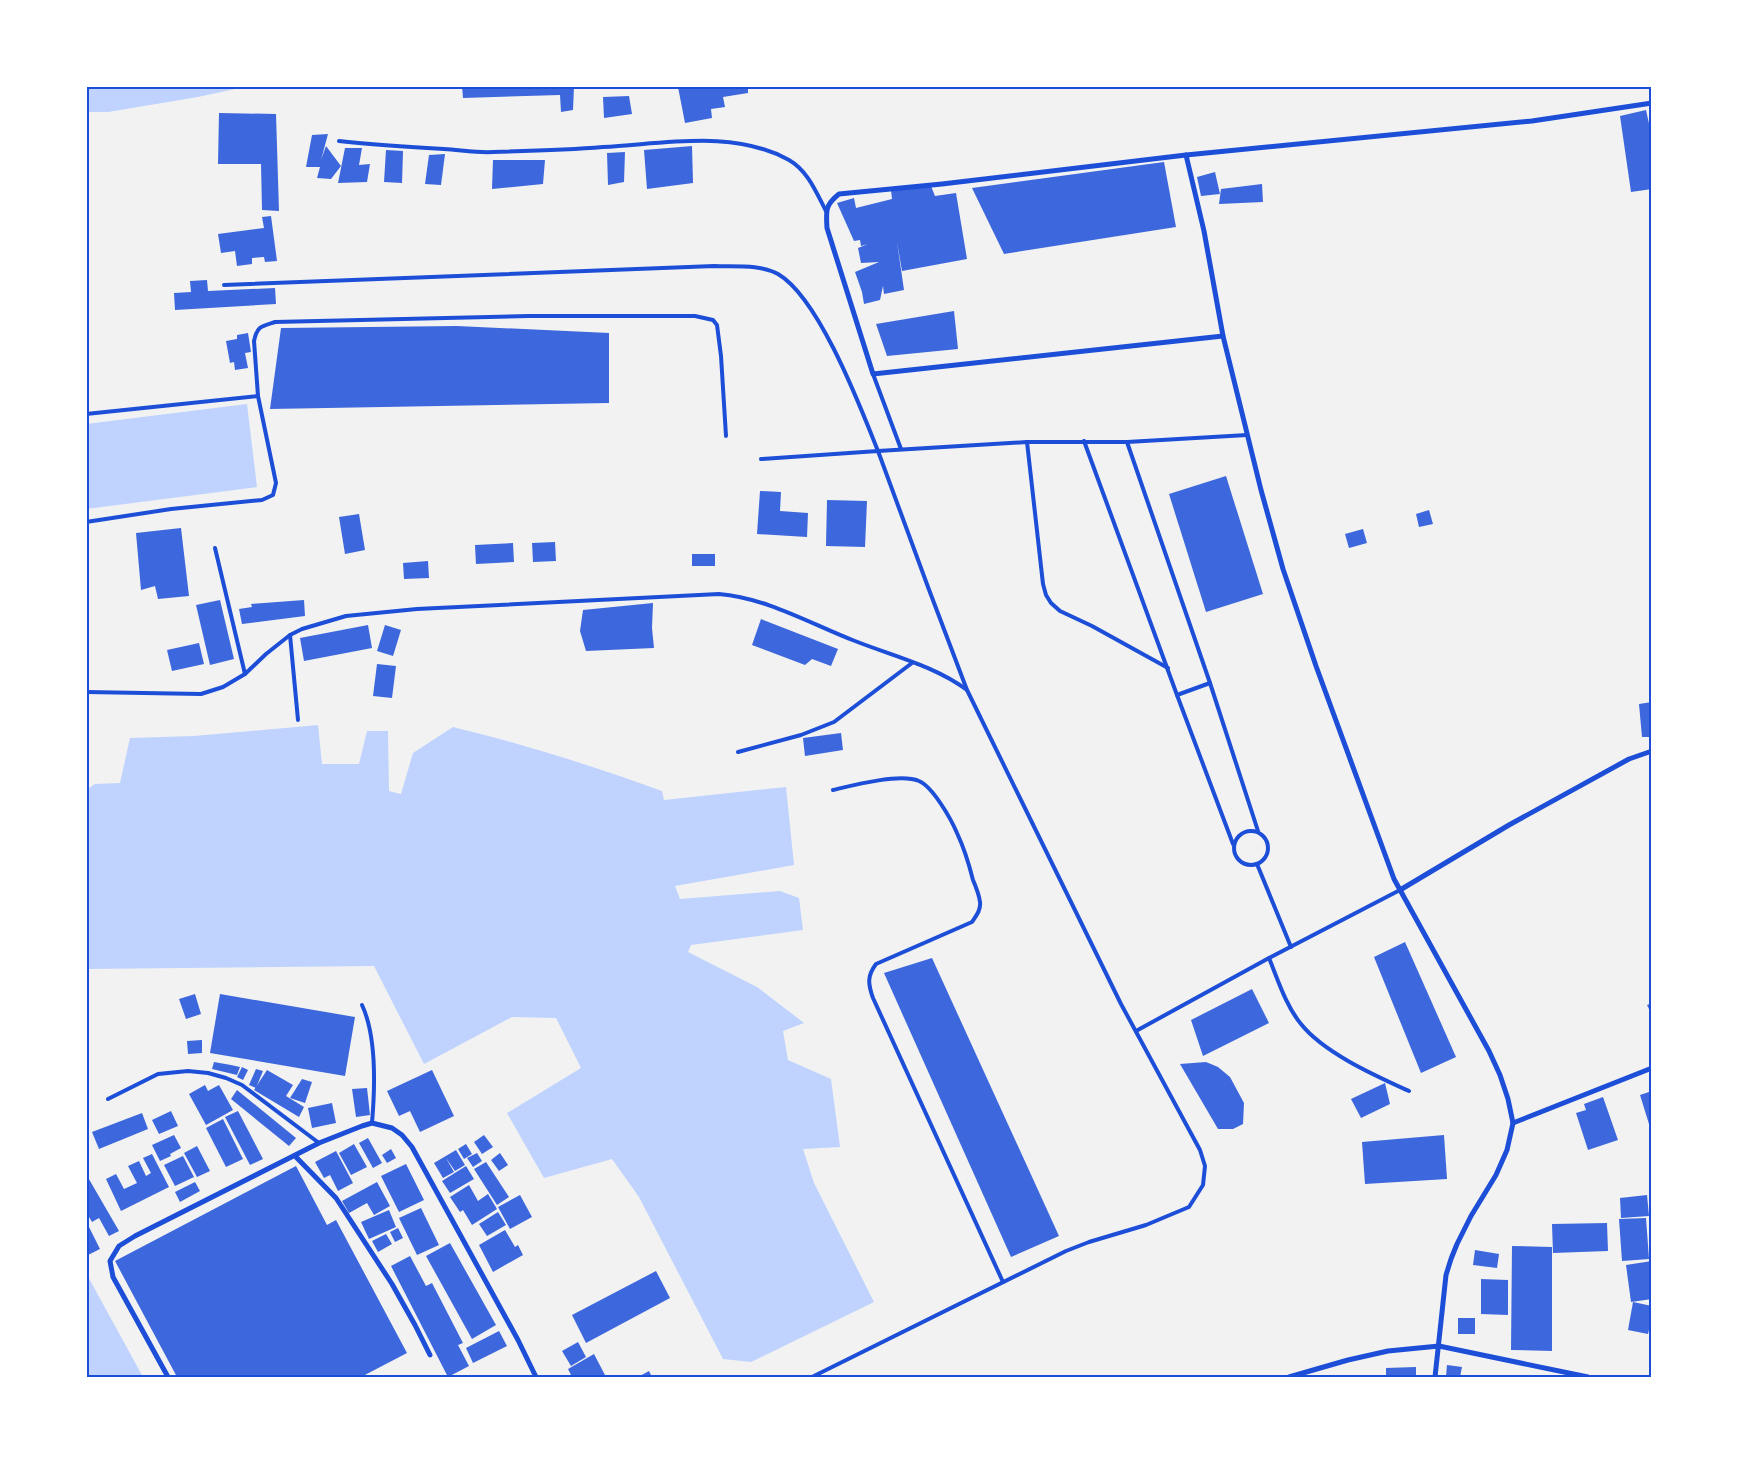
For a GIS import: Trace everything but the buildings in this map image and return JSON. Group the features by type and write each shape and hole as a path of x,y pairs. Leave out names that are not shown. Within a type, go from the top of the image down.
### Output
{"street":[{"path":"1223,336 874,374 827,228 826,211 831,201 839,194 942,184 1186,155 1532,121 1652,102"},
{"path":"1186,155 1204,231 1223,336 1261,490 1283,569 1380,844 1400,890 1500,1075 1513,1123 1507,1150 1496,1175 1456,1244 1446,1275 1435,1377"},
{"path":"1400,890 1533,811 1629,759 1652,751"},
{"path":"1513,1123 1652,1068"},
{"path":"168,1377 113,1277 110,1261 119,1246 135,1236 319,1143 372,1123 392,1128 402,1135 412,1147 518,1340 536,1377"},
{"path":"295,1156 336,1198 392,1284 430,1355"},
{"path":"1289,1377 1388,1351 1439,1346 1588,1377"}],"lane":[{"path":"339,141 491,152 602,148 688,141 737,143 766,151 788,160 802,169 826,211"},
{"path":"224,285 714,266 758,268 777,274 797,289 811,310 844,372 878,451 968,690 1136,1032 1200,1150 1205,1166 1203,1185 1189,1208 1172,1216 1074,1248 812,1377"},
{"path":"86,522 171,509 262,500 273,495 276,483 258,396 254,341 256,332 261,326 276,322 529,316 696,316 713,320 717,325 721,356 726,436"},
{"path":"874,374 901,449"},
{"path":"86,414 258,396"},
{"path":"761,458 1027,442 1127,442 1247,435"},
{"path":"1084,441 1233,844 1234,854 1240,861 1248,865 1257,864 1264,859 1268,852 1268,844 1264,837 1258,832 1250,830 1236,837 1233,844"},
{"path":"1027,442 1043,584 1046,595 1051,603 1060,610 1168,668"},
{"path":"1127,442 1210,683 1258,832"},
{"path":"215,548 245,674"},
{"path":"86,692 200,694 223,687 245,674 290,635 309,626 346,616 416,609 719,594 738,595 761,601 846,638 953,680 968,690"},
{"path":"290,635 298,720"},
{"path":"738,752 801,735 834,722 912,663"},
{"path":"1177,695 1210,683"},
{"path":"833,790 853,785 907,778 920,782 930,790 957,833 968,864 980,900 980,908 972,922 876,964 870,973 868,984 1002,1282"},
{"path":"1257,864 1291,947"},
{"path":"1136,1032 1269,958 1400,890"},
{"path":"1269,958 1290,1006 1301,1024 1317,1041 1370,1074 1409,1091"},
{"path":"362,1004 368,1018 372,1040 372,1123"},
{"path":"108,1099 158,1074 188,1071 208,1073 242,1085 319,1143"}],"water":[{"path":"86,86 249,86 198,97 108,112 86,112"},
{"path":"247,404 257,487 86,509 86,424"},
{"path":"318,725 322,764 359,764 367,731 388,731 389,791 401,794 413,753 453,727 584,764 662,791 664,800 786,787 794,865 675,886 680,899 780,891 799,898 803,930 691,945 688,952 757,987 804,1023 783,1031 788,1060 831,1079 840,1147 803,1149 814,1183 874,1302 751,1362 723,1359 639,1197 612,1159 544,1178 507,1113 581,1068 556,1018 512,1017 424,1064 374,966 86,969 86,790 95,784 120,783 130,738 194,736"},
{"path":"86,1273 143,1377 86,1377"}]}
